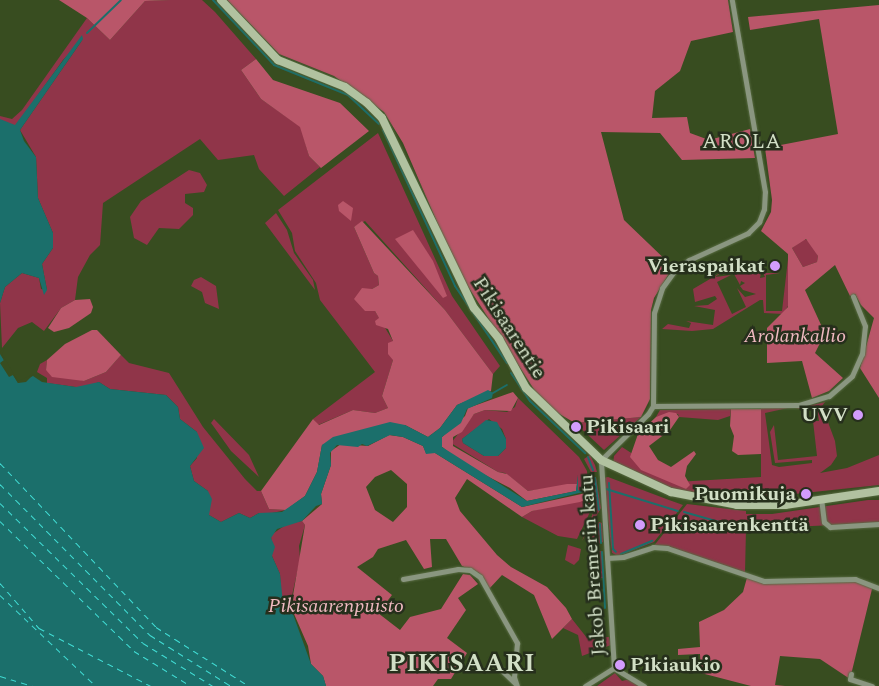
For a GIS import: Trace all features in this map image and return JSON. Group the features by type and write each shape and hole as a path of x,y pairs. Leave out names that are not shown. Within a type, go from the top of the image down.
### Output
{"street":[{"name":"Pikisaarentie","path":"221,0 278,60 345,87 367,102 382,118 470,302 499,339 534,396 601,460 646,484 711,502 770,506 879,492"},
{"path":"601,460 648,414 653,406 654,313 662,288 676,269 689,260 748,233 759,222 764,209 765,192 732,0"},
{"path":"653,406 799,405 829,396 852,376 862,354 865,326 853,296"},
{"name":"Jakob Bremerin katu","path":"601,460 614,668"},
{"path":"821,498 824,522 830,527 879,524"},
{"path":"607,558 623,557 658,547 689,554 764,581 855,579 879,588"},
{"path":"403,579 458,569 470,570 480,577 518,643 516,685"},
{"path":"492,661 516,685"},
{"path":"586,686 614,668 644,686"},
{"path":"850,677 872,686"}],"shaded area":[{"path":"202,0 215,12 256,59 241,70 261,99 301,127 309,156 320,167 284,196 259,169 254,155 218,160 200,139 103,203 100,245 90,255 78,277 75,300 61,308 44,331 32,322 18,328 2,348 0,303 5,287 22,273 39,278 41,289 47,290 42,264 53,248 53,233 38,198 36,157 20,130 83,39 63,60 15,127 0,123 0,116 12,119 22,110 87,18 110,40 145,1"},
{"path":"378,133 452,296 500,366 493,374 445,310 365,221 354,227 374,273 378,276 379,285 372,289 375,311 393,341 393,360 382,396 388,408 375,413 353,410 318,425 313,419 375,372 320,300 316,283 295,251 292,233 278,210"},
{"path":"189,170 200,173 207,185 204,192 185,194 185,203 193,208 193,215 179,229 159,228 147,245 134,238 130,217 141,201"},
{"path":"276,213 287,230 294,253 313,280 315,290 265,223"},
{"path":"804,239 811,242 818,256 817,262 803,267 792,248"},
{"path":"788,259 788,306 783,314 764,313 763,300 760,300 713,329 692,331 662,329 668,324 689,328 691,323 686,321 713,325 715,310 694,306 708,305 717,299 715,296 695,302 693,289 727,269 715,277 731,275 717,282 732,314 746,307 737,288 745,297 756,294 743,290 740,286 745,283 741,281 740,285 734,274 761,273 760,278 765,277 763,273 780,273 766,275 766,311 782,311"},
{"path":"201,277 216,286 219,309 205,303 202,292 191,286 194,280"},
{"path":"121,355 129,363 169,373 203,427 245,479 257,491 261,491 269,509 286,510 263,515 259,513 250,518 239,513 221,522 209,515 208,491 194,481 190,466 197,458 197,432 180,419 178,407 166,395 110,389 99,382 83,388 47,383 47,378 37,372 40,364 47,360 46,370 84,381 106,372"},
{"path":"518,398 579,457 587,471 591,510 577,539 558,536 522,517 532,511 586,497 587,491 578,491 577,475 577,484 528,491 505,473 498,472 451,443 474,414 485,410 507,412 515,407","holes":["489,419 502,429 506,439 506,448 498,456 484,456 463,443 462,439"]},
{"path":"825,402 822,406 835,441 837,456 831,465 820,473 847,468 879,455 879,485 730,501 678,492 613,464 614,456 622,447 676,482 761,477 761,408 788,408 765,413 772,465 779,467 812,463 812,460 775,463 770,432 774,425 778,460 817,456 813,421 819,421 817,408 795,409"},
{"path":"731,409 730,416 718,420 679,417 678,414 656,417 660,410"},
{"path":"641,417 604,450 575,423"},
{"path":"214,419 249,455 259,477 231,451 211,423"},
{"path":"590,455 597,472 591,472 584,459"},
{"path":"596,477 601,508 582,541 593,513 592,479"},
{"path":"608,477 683,505 654,542 618,556 612,553 603,478"},
{"path":"879,500 879,523 746,529 745,573 689,554 653,547 687,504 746,511 746,514 772,514"},
{"path":"302,521 305,525 299,546 300,559 291,600 281,596 280,574 272,556 271,535 287,524"},
{"path":"599,522 602,523 603,542 595,545 591,539"},
{"path":"568,545 581,549 579,560 574,565 565,560"},
{"path":"601,551 603,553 603,578 597,578 594,552"},
{"path":"572,619 587,638 609,637 611,645 582,656 578,635 563,628"},
{"path":"615,673 622,681 630,679 641,686 597,686"}],"green space":[{"path":"59,0 171,0 145,1 110,40 87,18"},
{"path":"227,0 728,0 733,32 691,41 680,71 655,91 652,118 687,117 690,133 709,140 750,129 755,158 682,160 660,133 601,132 624,220 673,267 654,298 651,310 650,399 641,417 575,423 556,412 535,391 458,271 403,143 384,112 334,76 279,54"},
{"name":"Arolankallio","path":"879,5 879,398 860,368 874,318 861,305 855,294 850,296 835,265 805,290 822,327 821,341 815,353 843,378 829,391 812,398 802,361 767,363 767,328 788,307 788,254 761,231 771,212 772,200 765,148 838,134 819,19 750,30 748,17","holes":["806,239 818,256 817,262 803,267 792,248"]},
{"path":"256,59 273,80 340,103 369,131 321,168 309,156 300,127 261,99 241,70"},
{"path":"343,201 353,208 351,221 339,211 338,205"},
{"path":"362,221 445,310 493,374 491,391 457,405 440,428 428,437 405,425 322,445 317,472 305,496 286,510 269,509 261,491 313,419 319,425 353,410 375,413 388,408 382,396 393,360 388,354 388,343 393,341 388,329 376,325 375,321 379,318 375,311 365,311 354,299 362,288 372,289 379,285 378,276 374,273 354,227"},
{"path":"413,230 433,261 447,296 443,298 395,239"},
{"path":"90,299 93,307 91,313 69,328 54,332 48,328 61,308 75,300"},
{"path":"92,330 97,330 121,355 106,372 84,381 52,377 46,370 47,360 65,344"},
{"path":"513,392 518,398 511,411 485,410 474,414 462,432 453,437 453,446 498,472 507,474 528,491 577,484 576,491 527,501 510,488 462,463 441,446 442,437 465,416 468,408"},
{"path":"731,409 761,409 761,454 738,455 732,451 734,436 730,426"},
{"path":"669,412 676,413 679,417 670,430 649,446 658,460 671,467 694,451 696,454 687,466 685,476 690,485 686,489 641,470 630,457 638,434 656,417"},
{"name":"Pikisaarenpuisto","path":"389,435 403,437 423,446 426,453 435,453 522,507 586,493 584,500 580,502 532,511 522,517 467,479 455,498 460,511 497,555 511,567 547,587 566,608 572,619 552,639 534,595 502,575 489,589 479,573 462,566 446,539 430,539 432,567 424,569 406,540 378,549 373,557 357,567 392,595 378,613 400,630 410,617 441,609 463,574 470,575 478,584 458,598 466,610 447,638 467,653 451,679 438,679 433,686 326,686 323,676 311,664 308,646 291,607 305,525 302,521 322,504 321,494 331,465 331,451 341,444 368,446","holes":["391,470 407,484 407,507 393,522 375,510 366,487 375,477"]},
{"path":"748,574 764,581 837,578 873,585 850,679 820,659 780,656 775,685 785,686 751,686 701,673 700,654 678,655 678,649 700,647 699,622 724,610 743,592"}],"water":[{"path":"82,35 83,39 20,130 24,141 36,157 38,198 53,233 53,248 42,264 47,290 44,295 39,278 22,273 5,287 0,303 0,119 15,125"},
{"path":"0,354 18,383 33,376 42,382 76,387 99,382 110,389 166,395 178,407 180,419 197,432 204,448 190,466 194,481 208,491 212,499 209,515 221,522 239,513 250,518 259,513 282,512 305,496 317,472 322,445 333,437 390,422 405,425 428,437 440,428 457,405 488,390 493,393 492,398 467,409 461,423 442,437 442,447 527,501 576,491 578,475 578,490 587,491 522,507 435,453 426,454 423,446 403,437 390,435 367,446 362,444 358,447 337,445 330,453 331,465 321,494 322,504 316,506 302,521 277,529 271,538 275,547 272,556 280,574 283,603 289,603 311,664 323,676 326,686 0,686"},
{"path":"486,420 497,422 506,439 506,448 498,456 484,456 463,443 462,439"}],"pier":[{"path":"5,347 2,354 18,381 34,374 26,382 18,383 13,375 9,377 0,363 4,360 0,352"}],"waterway":[{"path":"87,33 121,0"},
{"path":"213,0 274,65 348,95 379,124"},
{"path":"383,130 455,286 507,363"},
{"path":"511,373 530,401 585,453"},
{"path":"493,393 507,385"},
{"path":"588,457 593,470"},
{"path":"595,478 599,510"},
{"path":"609,483 613,549 616,552"},
{"path":"606,489 678,511"},
{"path":"684,512 744,529"},
{"path":"600,524 601,543"},
{"path":"621,554 652,541"},
{"path":"602,552 605,608"}],"ferry route":[{"path":"0,463 156,627 249,686"},
{"path":"0,484 150,635 231,686"},
{"path":"0,503 143,643 213,686"},
{"path":"0,521 134,651 191,686"},
{"path":"0,583 39,628 151,686"},
{"path":"0,595 96,686"},
{"path":"0,676 32,686"}],"place":[{"name":"Vieraspaikat","path":"775,266"},
{"name":"UVV","path":"858,415"},
{"name":"Pikisaari","path":"576,427"},
{"name":"Puomikuja","path":"806,494"},
{"name":"Pikisaarenkenttä","path":"640,525"},
{"name":"Pikiaukio","path":"620,665"}],"district":[{"name":"AROLA","path":"742,142"},
{"name":"PIKISAARI","path":"462,664"}]}
